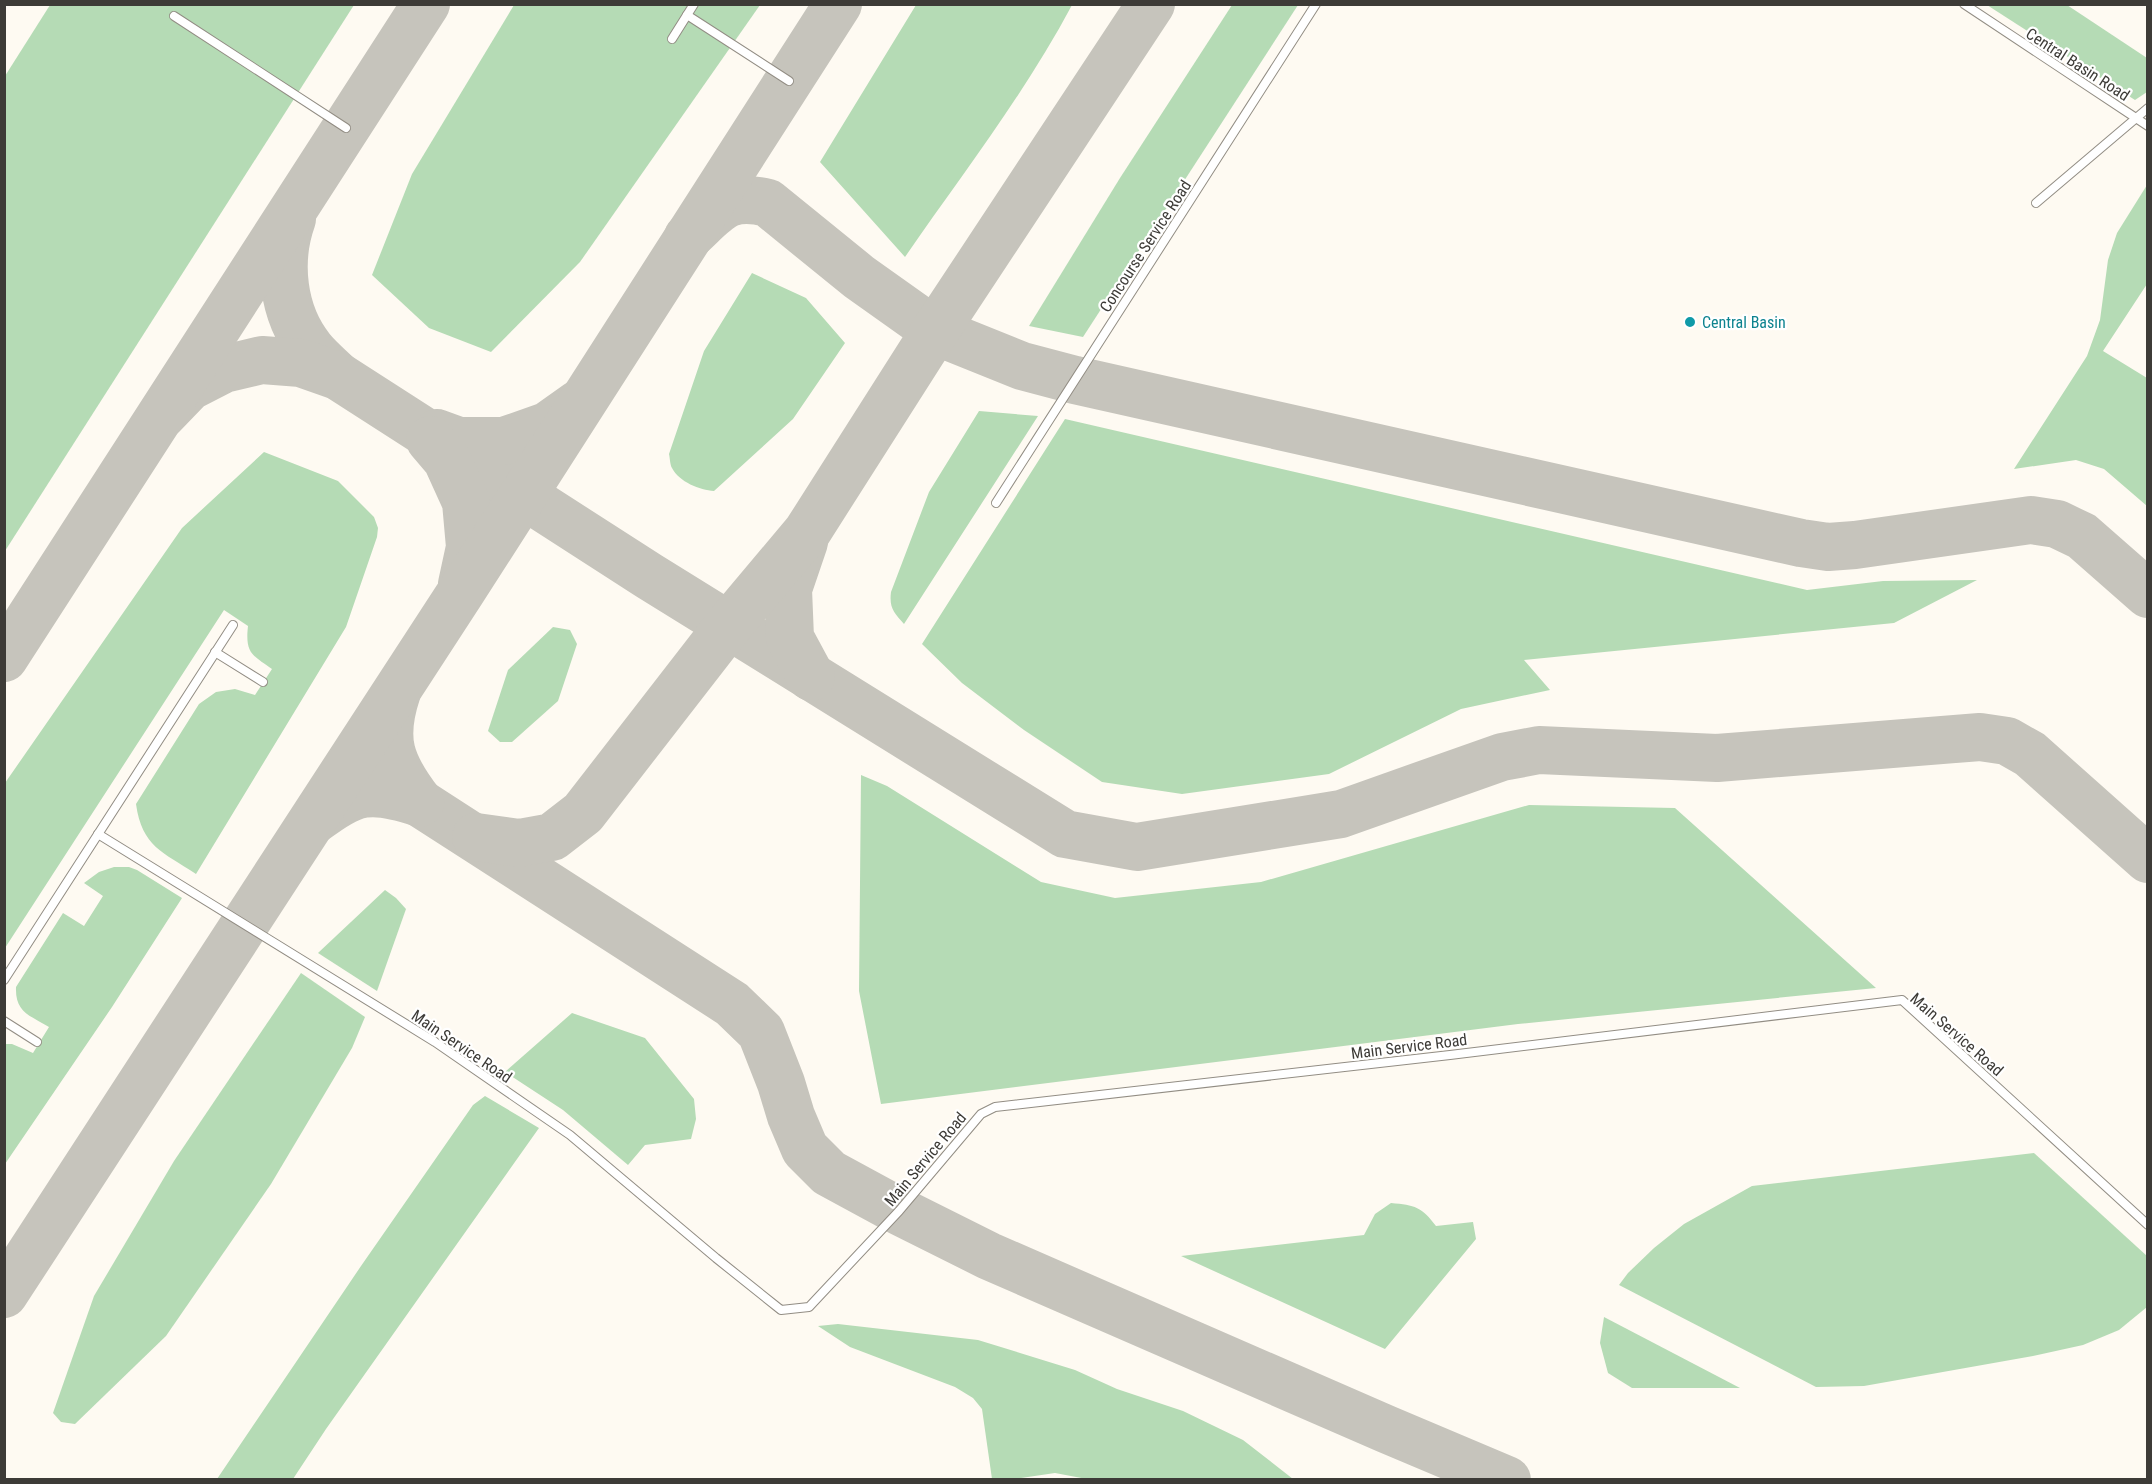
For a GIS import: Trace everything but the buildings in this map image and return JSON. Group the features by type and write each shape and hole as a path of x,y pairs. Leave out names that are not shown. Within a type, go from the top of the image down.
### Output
{"lane":[{"path":"672,39 694,4"},
{"name":"Concourse Service Road","path":"996,502 1316,4"},
{"name":"Central Basin Road","path":"1964,4 2148,126"},
{"path":"687,15 789,81"},
{"path":"174,16 346,128"},
{"path":"2036,203 2148,108"},
{"path":"4,980 233,625"},
{"path":"215,652 263,682"},
{"name":"Main Service Road","path":"98,834 435,1042 570,1135 781,1310 809,1307 899,1211 981,1114 995,1107 1902,1000 2148,1225"},
{"path":"4,1021 37,1042"}],"green space":[{"path":"50,5 354,5 5,551 5,76"},
{"path":"514,5 760,5 580,262 491,352 429,328 372,275 412,174"},
{"path":"916,5 1072,5 1014,102 905,257 820,162"},
{"path":"1232,5 1298,5 1083,337 1029,326 1120,178"},
{"path":"1987,5 2067,5 2147,58 2147,92 2135,100"},
{"path":"2147,185 2147,284 2103,351 2147,378 2147,506 2104,469 2076,460 2014,469 2087,356 2100,320 2108,260 2117,233"},
{"path":"752,273 806,298 845,343 793,419 714,491 708,490 690,484 675,473 671,467 669,454 704,351"},
{"path":"979,411 1038,416 904,624 893,610 891,592 929,492"},
{"path":"1065,419 1807,590 1883,581 1977,580 1894,623 1524,660 1550,690 1461,709 1329,774 1182,794 1102,782 1024,730 962,683 922,644"},
{"path":"264,452 338,481 374,517 378,528 377,537 346,627 196,874 164,854 149,839 143,830 136,804 199,704 216,692 235,689 255,695 272,669 251,652 247,635 248,626 224,610 5,948 5,783 182,528"},
{"path":"553,627 570,630 577,644 558,701 512,742 500,742 488,731 508,670"},
{"path":"861,775 887,786 1041,882 1115,898 1261,882 1529,805 1675,808 1876,988 1518,1024 881,1104 859,991"},
{"path":"114,867 129,867 137,870 182,898 112,1007 5,1164 5,1044 12,1044 33,1053 49,1027 25,1012 18,1002 16,987 63,913 84,926 103,896 84,883 99,872"},
{"path":"385,890 406,909 377,991 318,953"},
{"path":"301,973 365,1017 352,1048 271,1184 166,1336 75,1424 61,1422 53,1413 94,1296 174,1161"},
{"path":"572,1013 645,1038 694,1099 696,1119 691,1139 645,1145 628,1165 563,1110 505,1072"},
{"path":"485,1096 539,1128 293,1479 217,1479 473,1105"},
{"path":"2034,1153 2147,1256 2147,1307 2119,1330 2083,1345 1864,1386 1816,1387 1619,1285 1654,1248 1684,1224 1752,1186"},
{"path":"1391,1203 1417,1208 1436,1226 1473,1222 1476,1239 1385,1349 1181,1256 1364,1235 1375,1214"},
{"path":"1604,1317 1740,1388 1632,1388 1608,1373 1600,1343"},
{"path":"838,1324 978,1340 1075,1370 1117,1389 1183,1411 1243,1440 1293,1479 1092,1480 1055,1473 1015,1479 992,1479 982,1409 973,1398 955,1387 850,1347 818,1326"}],"taxiway":[{"path":"4,658 426,4"},
{"path":"4,1294 461,592 838,4"},
{"path":"476,837 519,843 552,837 583,813 728,626 807,532 935,331 1151,4"},
{"path":"688,237 715,212 732,202 754,200 768,203 859,277 935,331 1022,366 1075,380 1801,543 1828,547 1855,545 2031,520 2057,524 2082,536 2148,594"},
{"path":"292,219 287,235 284,269 288,303 301,335 314,353 338,376"},
{"path":"162,415 189,387 224,369 262,360 301,363 338,376 649,576 1065,834 1137,847 1341,814 1502,757 1539,750 1717,758 1980,737 2007,741 2030,754 2148,859"},
{"path":"437,433 459,441 504,441 547,426 578,404"},
{"path":"430,440 447,460 466,502 470,547 462,584"},
{"path":"804,542 788,589 790,638 811,677"},
{"path":"313,821 340,803 363,794 388,794 420,803 402,776 391,751 390,724 397,692"},
{"path":"420,803 732,1004 761,1032 805,1149 829,1173 989,1256 1507,1480"}],"place":[{"name":"Central Basin","path":"1690,322"}]}
